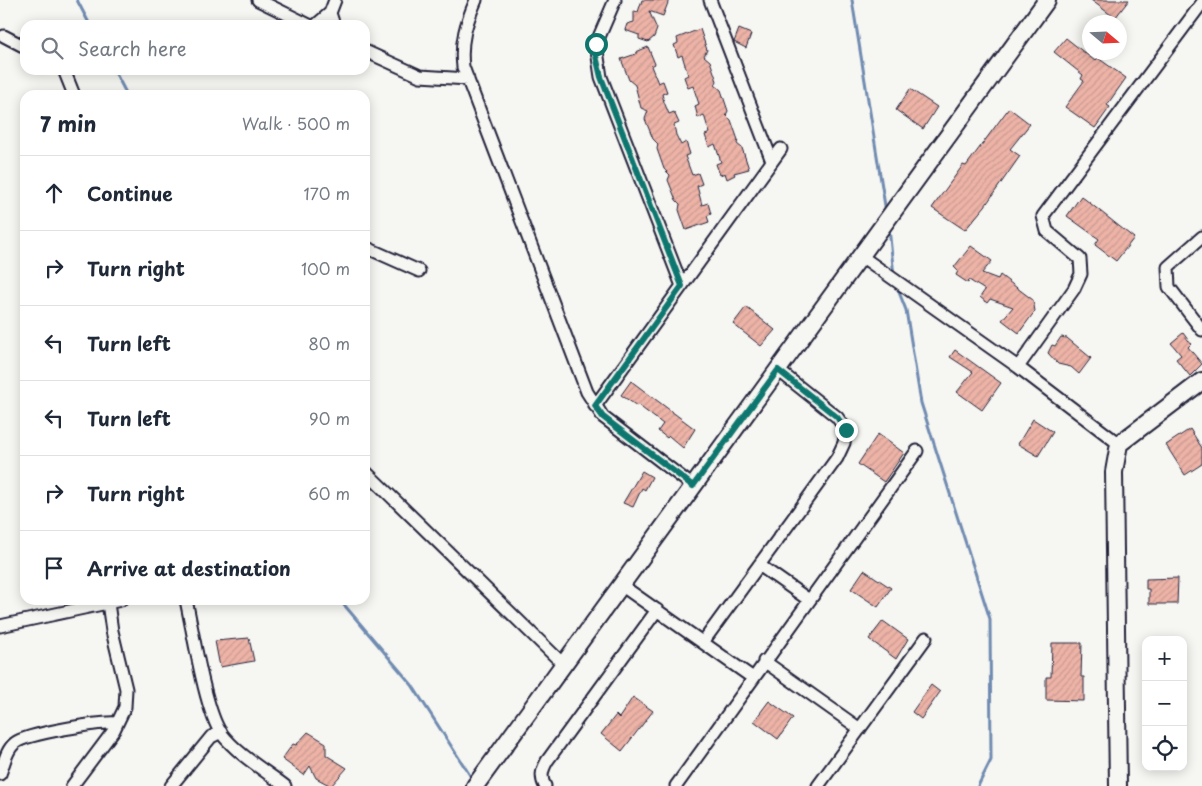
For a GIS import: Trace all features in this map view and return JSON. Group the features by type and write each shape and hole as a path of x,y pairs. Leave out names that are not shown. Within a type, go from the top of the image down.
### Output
{"street":[{"path":"258,0 299,20"},
{"path":"322,20 330,13 335,0"},
{"path":"476,0 462,35 463,67 584,382 595,406 603,417 693,486"},
{"path":"615,0 596,44 596,56 601,77 682,286"},
{"path":"710,0 772,161"},
{"path":"475,786 1047,0"},
{"path":"1018,367 1074,289 1081,274 1080,259 1047,231 1043,216 1202,3"},
{"path":"330,13 332,20"},
{"path":"4,36 20,44"},
{"path":"370,53 420,76 468,79"},
{"path":"66,75 72,90"},
{"path":"595,406 781,148"},
{"path":"1202,236 1168,266 1170,287 1202,330"},
{"path":"370,249 419,271"},
{"path":"861,256 1018,367 1119,444"},
{"path":"702,642 837,458 844,444 846,430 837,417 778,370"},
{"path":"1118,786 1114,472 1119,444 1202,381"},
{"path":"676,786 764,661 917,451"},
{"path":"370,476 564,664"},
{"path":"759,565 809,600"},
{"path":"621,585 752,678"},
{"path":"0,626 99,605"},
{"path":"72,786 117,723 125,707 126,689 112,631 108,605"},
{"path":"187,605 211,713 221,732 244,755 285,786"},
{"path":"545,786 542,781 542,770 547,761 657,610"},
{"path":"818,786 926,638"},
{"path":"764,661 860,729"},
{"path":"0,774 9,750 21,739 101,722 117,723"},
{"path":"171,786 206,743 221,732"}],"building":[{"path":"642,0 669,0 663,16 649,11 657,29 654,37 648,42 639,39 639,35 625,30 627,24 634,22 634,11 638,12"},
{"path":"1091,0 1129,0 1117,15 1111,15"},
{"path":"700,29 707,50 704,56 710,61 717,81 715,85 721,90 728,111 726,115 731,120 738,140 737,144 742,148 749,169 734,173 735,175 727,179 725,173 720,175 716,164 721,162 715,144 709,147 705,135 710,133 704,115 698,118 695,106 699,104 693,86 688,88 684,77 688,75 682,55 678,57 674,45 678,43 677,38"},
{"path":"739,29 751,34 746,48 734,42"},
{"path":"1066,38 1082,51 1082,60 1101,60 1126,78 1107,105 1110,107 1095,128 1065,107 1084,81 1081,79 1083,75 1054,52"},
{"path":"648,47 655,64 651,66 658,83 663,81 667,92 662,94 664,102 669,114 674,112 679,123 674,125 676,135 681,145 686,142 690,154 685,156 692,175 698,173 702,184 697,186 702,205 708,203 711,214 707,216 709,222 686,230 679,210 680,204 676,200 668,180 670,175 664,169 657,149 658,144 653,139 645,119 648,111 641,108 635,85 629,80 621,59 636,54 636,52"},
{"path":"910,89 937,107 923,129 896,110"},
{"path":"1009,108 1030,124 1010,149 1020,156 985,206 965,230 932,208 963,165 966,166"},
{"path":"1081,196 1134,238 1116,261 1095,245 1099,239 1067,216"},
{"path":"971,246 992,261 982,273 998,279 1000,275 1033,300 1035,311 1019,333 1002,320 1013,307 990,299 987,303 980,297 985,290 969,280 968,283 956,275 958,271 954,267"},
{"path":"746,307 775,330 761,346 733,324"},
{"path":"1183,333 1191,344 1188,347 1202,364 1190,376 1176,359 1181,355 1171,343"},
{"path":"1061,337 1067,338 1091,358 1079,374 1071,367 1058,364 1048,353 1052,345 1055,346"},
{"path":"955,350 1001,383 982,410 957,392 973,372 950,357"},
{"path":"631,381 695,429 683,448 669,436 667,438 658,431 663,424 621,395"},
{"path":"1033,419 1053,432 1038,456 1018,444"},
{"path":"1190,429 1202,448 1202,464 1185,475 1166,445"},
{"path":"878,434 904,453 884,482 858,464"},
{"path":"642,471 652,477 645,490 642,488 633,507 623,503"},
{"path":"864,570 891,588 878,607 851,589"},
{"path":"1178,578 1177,604 1149,604 1149,589 1146,589 1146,579"},
{"path":"883,621 908,639 896,659 869,639"},
{"path":"249,638 254,661 220,667 215,641"},
{"path":"1052,643 1082,643 1081,677 1084,677 1084,701 1046,700 1046,677 1051,677"},
{"path":"931,685 940,692 921,719 912,712"},
{"path":"633,697 653,711 622,751 601,734 616,715 619,718"},
{"path":"769,701 793,718 778,739 754,721"},
{"path":"308,732 326,743 326,755 347,768 331,786 316,778 310,766 304,775 282,759 293,744 296,745"}],"waterway":[{"path":"77,0 87,20"},
{"path":"852,0 886,212"},
{"path":"117,75 124,90"},
{"path":"889,228 894,276"},
{"path":"897,287 906,310 921,403 990,619 991,760 978,786"},
{"path":"344,605 412,685 473,780"}],"route":[{"path":"596,44 596,56 601,77 682,286 595,406 603,417 693,486 778,370 837,417 846,430"}]}
